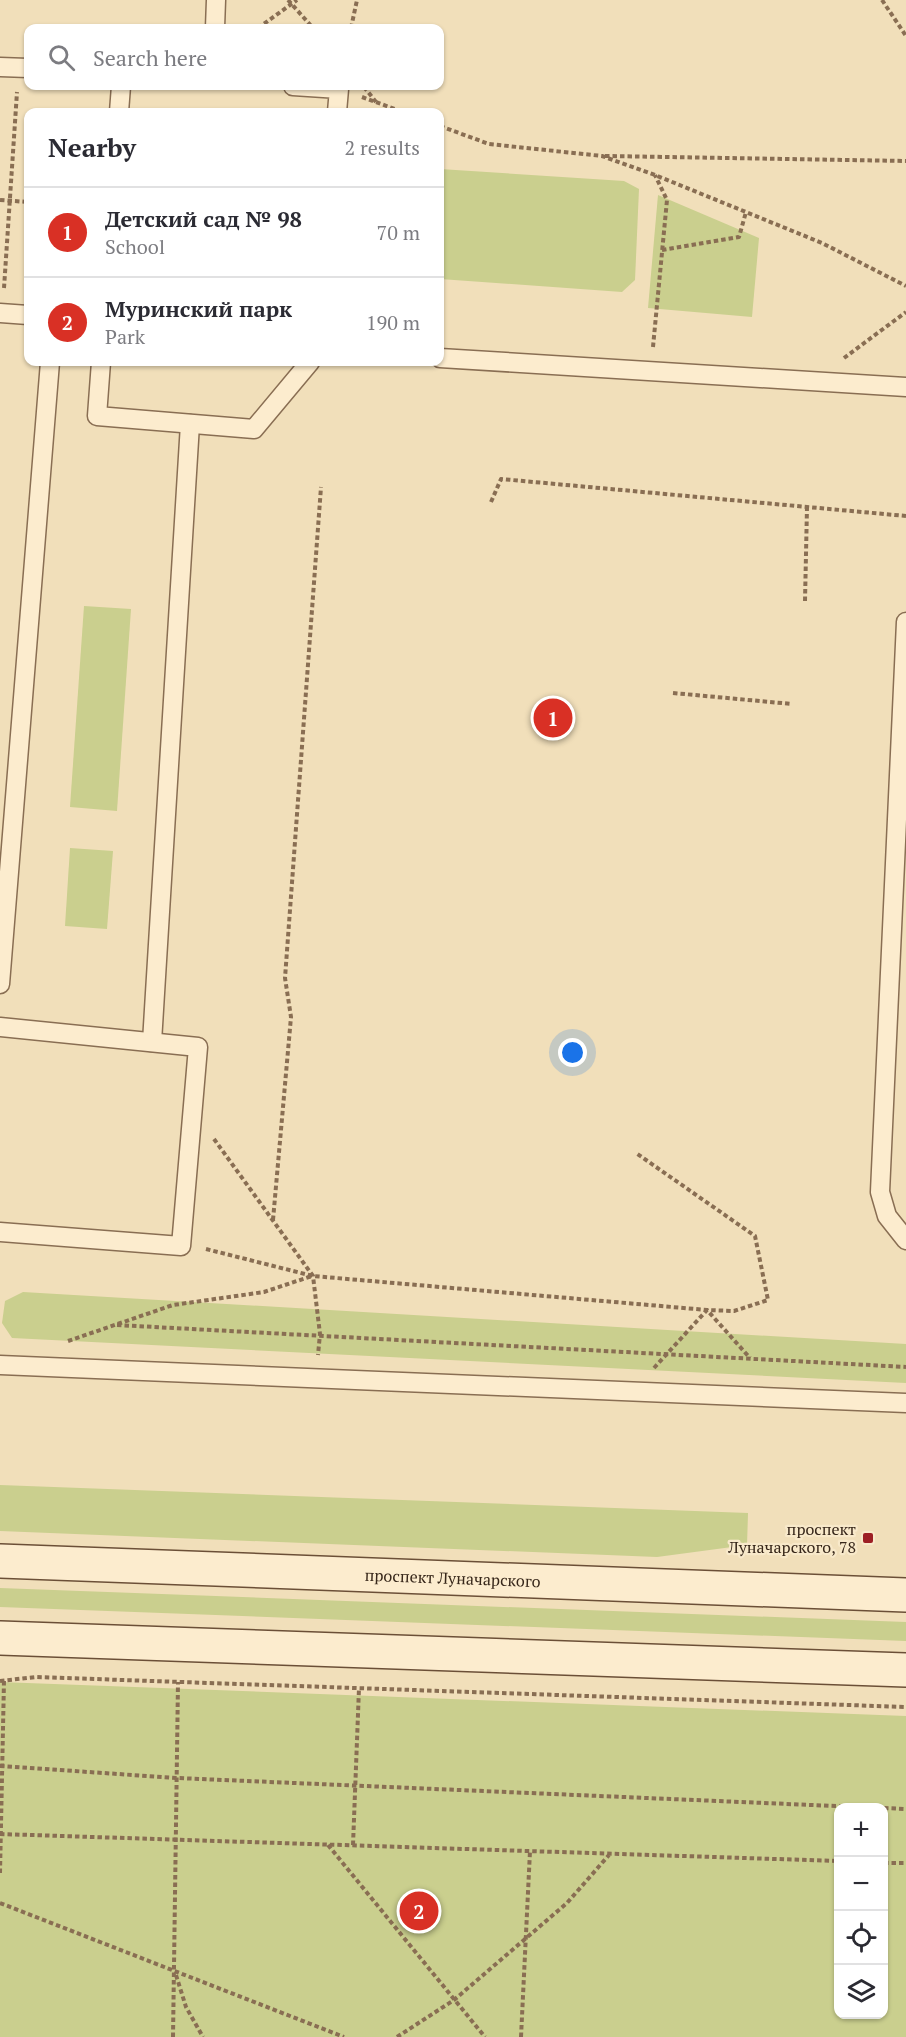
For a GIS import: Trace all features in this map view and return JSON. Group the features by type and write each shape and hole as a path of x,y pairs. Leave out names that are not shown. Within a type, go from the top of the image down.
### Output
{"main road":[{"name":"проспект Луначарского","path":"0,1561 906,1595"},
{"path":"0,1638 906,1670"}],"lane":[{"path":"215,24 216,0"},
{"path":"0,67 24,68"},
{"path":"119,108 121,90"},
{"path":"337,108 339,90"},
{"path":"1,313 24,315"},
{"path":"444,358 906,387"},
{"path":"0,984 50,366"},
{"path":"101,366 96,416 254,429 307,366"},
{"path":"152,1042 190,424"},
{"path":"906,622 880,1192 887,1216 906,1240"},
{"path":"0,1027 198,1047 194,1116 181,1246 0,1232"},
{"path":"0,1365 906,1403"}],"path":[{"path":"288,0 310,24"},
{"path":"264,24 297,0"},
{"path":"352,24 357,0"},
{"path":"882,0 906,36"},
{"path":"1,313 24,68"},
{"path":"342,90 391,108"},
{"path":"366,90 376,103"},
{"path":"444,127 489,144 602,156 906,161"},
{"path":"602,156 655,175 822,243 906,286"},
{"path":"651,371 667,200 655,175"},
{"path":"0,200 24,202"},
{"path":"662,250 739,237 747,212"},
{"path":"812,381 906,312"},
{"path":"491,502 501,479 906,516"},
{"path":"273,1220 291,1017 285,978 321,487"},
{"path":"805,601 807,507"},
{"path":"673,693 792,704"},
{"path":"194,1116 220,1146 313,1276 320,1334 315,1379"},
{"path":"181,1246 199,1247 313,1276 707,1310 734,1311 768,1300 755,1236 636,1153"},
{"path":"61,1343 173,1305 264,1292 313,1276"},
{"path":"635,1393 666,1353 707,1310"},
{"path":"707,1310 751,1359"},
{"path":"117,1325 320,1334 906,1367"},
{"path":"0,1873 2,1681 36,1677 906,1707"},
{"path":"173,2037 178,1682"},
{"path":"353,1845 359,1688"},
{"path":"1,1766 177,1778 834,1806"},
{"path":"888,1808 906,1809"},
{"path":"0,1834 834,1861"},
{"path":"327,1844 485,2037"},
{"path":"521,2037 530,1851"},
{"path":"397,2037 454,2000 567,1903 610,1854"},
{"path":"888,1863 906,1863"},
{"path":"0,1903 345,2037"},
{"path":"175,1971 186,2007 203,2037"}],"green space":[{"path":"444,169 624,181 639,189 635,280 622,292 444,279"},
{"path":"658,195 759,238 752,317 648,308"},
{"path":"84,606 131,609 117,811 70,807"},
{"path":"70,848 113,851 107,929 65,926"},
{"path":"23,1292 906,1344 906,1383 12,1338 2,1323 5,1301"},
{"path":"0,1485 748,1513 747,1545 657,1557 0,1531"},
{"path":"0,1588 906,1622 906,1641 0,1607"},
{"path":"0,1682 906,1716 906,2037 0,2037"}],"place":[{"name":"Детский сад № 98","path":"553,718"},
{"name":"проспект Луначарского, 78","path":"868,1538"},
{"name":"Муринский парк","path":"419,1911"}]}
